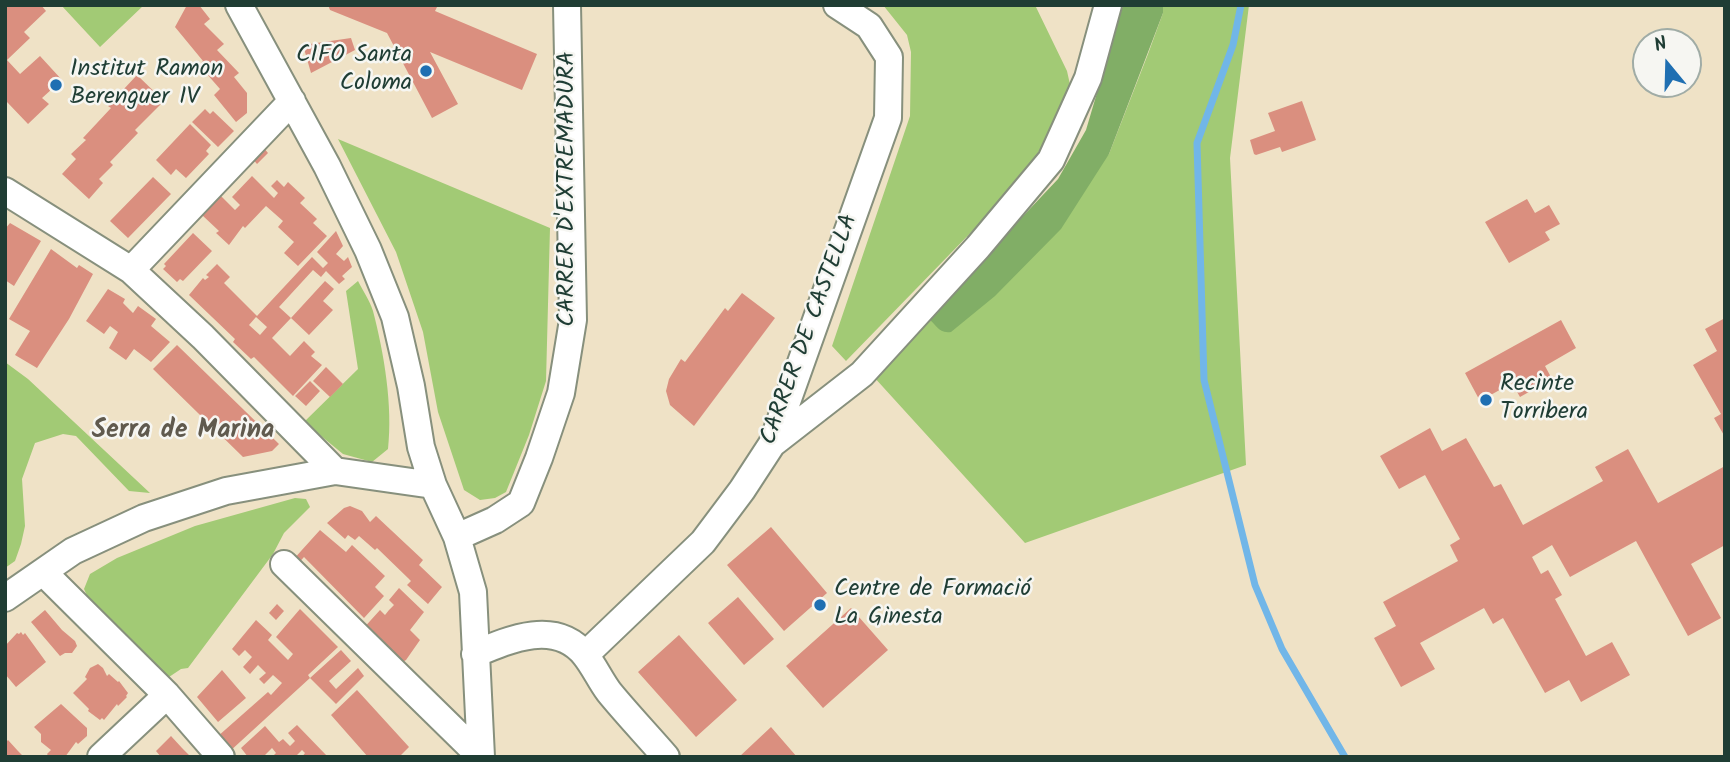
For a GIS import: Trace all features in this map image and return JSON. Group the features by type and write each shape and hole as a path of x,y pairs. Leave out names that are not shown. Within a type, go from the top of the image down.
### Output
{"street":[{"path":"239,5 327,166 368,250 395,317 411,386 421,447 433,485 457,537 473,592 481,757"},
{"name":"CARRER D'EXTREMADURA","path":"457,537 495,520 521,503 561,393 573,320 567,5"},
{"name":"CARRER DE CASTELLA","path":"585,655 703,542 772,444 888,118 889,57 869,26 837,5"},
{"path":"772,444 862,374 978,247 1051,160 1088,78 1108,5"},
{"path":"131,270 292,101"},
{"path":"5,191 131,270 203,337 335,471"},
{"path":"5,598 73,551 144,518 226,491 335,471 433,485"},
{"path":"284,564 481,757"},
{"path":"43,572 167,695 221,757"},
{"path":"475,654 522,636 539,634 572,642 585,655 607,690 666,757"},
{"path":"101,757 167,695"}],"green space":[{"path":"61,5 144,5 100,47"},
{"path":"883,5 1035,5 1067,71 1071,89 1066,109 1018,184 846,361 832,346 910,116 911,52 907,35"},
{"path":"1123,5 1163,5 1163,13 1109,154 1061,229 995,296 951,332 940,330 927,318 1058,179 1086,130"},
{"path":"1163,5 1249,5 1230,158 1246,465 1025,543 873,376 927,318 933,322 1109,154 1163,13"},
{"path":"338,139 550,228 546,381 529,435 506,492 495,498 480,500 464,490 438,412 423,332 396,252"},
{"path":"358,281 373,311 381,344 388,398 388,449 372,462 343,454 304,422 358,369 346,291"},
{"path":"5,362 28,379 150,493 129,491 76,436 63,434 35,443 22,479 25,526 21,544 15,561 5,568"},
{"path":"295,498 306,499 310,507 284,533 273,554 188,668 181,669 166,679 89,600 84,589 90,574 117,558 195,526"}],"building":[{"path":"5,5 41,5 46,11 24,32 30,38 7,60 20,74 40,56 62,80 42,98 49,104 28,124 7,102 5,104"},
{"path":"187,5 199,5 210,19 204,24 224,44 217,50 239,73 234,77 247,93 247,113 236,122 214,95 220,89 199,65 203,61 175,27"},
{"path":"328,5 438,5 435,11 537,54 522,90 430,52 458,104 432,118 387,33 330,10"},
{"path":"351,38 355,50 311,73 303,45"},
{"path":"137,75 164,101 135,130 138,133 110,162 113,165 99,179 103,183 89,199 62,174 76,159 71,154 86,140 83,138"},
{"path":"1302,101 1316,140 1282,152 1280,147 1254,154 1250,140 1275,131 1268,113"},
{"path":"205,109 210,114 213,111 234,131 218,147 192,122"},
{"path":"190,124 211,145 206,151 209,154 186,178 176,169 171,175 156,160"},
{"path":"262,146 268,153 257,164 251,157"},
{"path":"252,176 274,198 278,193 271,186 277,180 284,187 288,182 305,198 300,203 317,219 313,223 327,236 298,266 284,253 294,242 278,227 283,221 266,206 245,228 243,226 229,245 202,215 220,195 235,210 240,205 232,197"},
{"path":"153,177 171,194 128,238 110,221"},
{"path":"1527,199 1535,213 1549,205 1560,224 1545,232 1550,240 1509,263 1485,222"},
{"path":"10,223 41,241 14,286 5,280 5,229"},
{"path":"336,231 343,246 336,254 344,261 348,257 352,267 342,276 345,279 339,284 326,271 321,277 313,270 279,307 291,318 272,338 290,356 304,341 315,352 311,356 322,365 293,396 254,357 251,359 233,342 235,339 189,295 203,278 205,280 209,277 206,275 217,264 230,277 224,283 257,316 312,257 323,268 328,263 317,252","holes":["256,317 267,327 260,335 249,325"]},
{"path":"193,233 212,251 183,281 180,279 177,282 163,269 166,266 164,264"},
{"path":"51,249 77,268 79,265 93,274 69,319 37,368 15,355 30,331 9,319"},
{"path":"325,281 334,289 323,301 333,310 309,335 291,318"},
{"path":"108,289 125,299 123,303 133,313 138,306 156,319 151,326 170,342 151,362 134,349 126,360 109,348 118,332 110,326 104,334 86,321"},
{"path":"742,293 775,318 694,426 670,405 666,391 669,379 681,359 685,362 725,308 728,311"},
{"path":"1725,318 1725,437 1714,418 1721,414 1693,365 1717,351 1705,329"},
{"path":"1561,320 1576,348 1545,366 1552,379 1520,397 1512,383 1480,401 1465,373"},
{"path":"177,345 279,444 272,451 243,457 153,369"},
{"path":"326,367 343,384 330,397 313,381"},
{"path":"310,381 320,391 306,406 295,396"},
{"path":"1430,428 1442,451 1466,438 1494,487 1501,484 1523,525 1603,481 1595,467 1628,449 1658,503 1725,466 1725,545 1691,564 1721,618 1688,636 1636,541 1570,577 1552,545 1532,557 1541,574 1548,570 1562,595 1555,599 1586,656 1612,642 1630,675 1581,702 1569,680 1545,693 1503,618 1493,624 1484,608 1420,643 1435,669 1401,687 1374,638 1396,626 1383,602 1458,561 1450,545 1460,539 1425,475 1399,489 1380,456"},
{"path":"350,506 362,511 370,522 376,516 423,560 419,565 442,587 428,604 407,585 411,581 377,548 375,550 359,536 355,540 348,535 345,539 327,523"},
{"path":"771,527 827,593 784,631 727,565"},
{"path":"320,530 346,552 352,545 385,576 375,587 384,596 364,618 304,557 296,566 292,561"},
{"path":"399,588 424,612 410,630 420,640 401,663 361,631 380,610 385,615 394,605 389,600"},
{"path":"738,597 774,639 744,665 708,623"},
{"path":"277,604 284,611 276,620 269,613"},
{"path":"851,608 888,650 823,708 786,666"},
{"path":"300,609 338,647 308,675 310,678 229,752 217,737 268,692 271,695 282,683 273,675 264,684 259,679 266,673 258,665 250,674 243,667 252,657 245,650 239,656 232,649 256,620 272,635 268,640 288,660 293,654 276,637"},
{"path":"45,610 75,641 77,646 72,653 60,656 31,622"},
{"path":"21,632 23,635 25,633 46,662 16,687 5,674 5,646"},
{"path":"679,635 737,700 696,737 638,672"},
{"path":"341,650 351,661 329,681 336,689 358,668 364,676 336,704 310,678"},
{"path":"98,664 107,676 109,674 119,681 128,693 104,720 88,711 73,693 87,679 85,677 90,668"},
{"path":"222,670 246,698 218,722 197,697"},
{"path":"357,690 409,747 399,757 368,757 331,715"},
{"path":"61,704 87,728 87,736 78,744 76,742 65,757 49,757 47,754 51,750 41,742 41,734 34,727"},
{"path":"297,725 328,757 302,757 305,753 302,750 295,757 272,757 276,753 272,748 263,757 248,757 241,748 265,726 279,742 283,739 290,746 295,741 288,733"},
{"path":"771,727 797,757 739,757"},
{"path":"171,736 191,757 161,757 156,751"},
{"path":"8,740 24,757 5,757 5,743"}],"waterway":[{"path":"1241,5 1233,45 1197,143 1204,380 1255,585 1282,649 1345,757"}],"place":[{"name":"CIFO Santa Coloma","path":"426,71"},
{"name":"Institut Ramon Berenguer IV","path":"56,85"},
{"name":"Recinte Torribera","path":"1486,400"},
{"name":"Centre de Formació La Ginesta","path":"820,605"}],"district":[{"name":"Serra de Marina","path":"183,433"}]}
